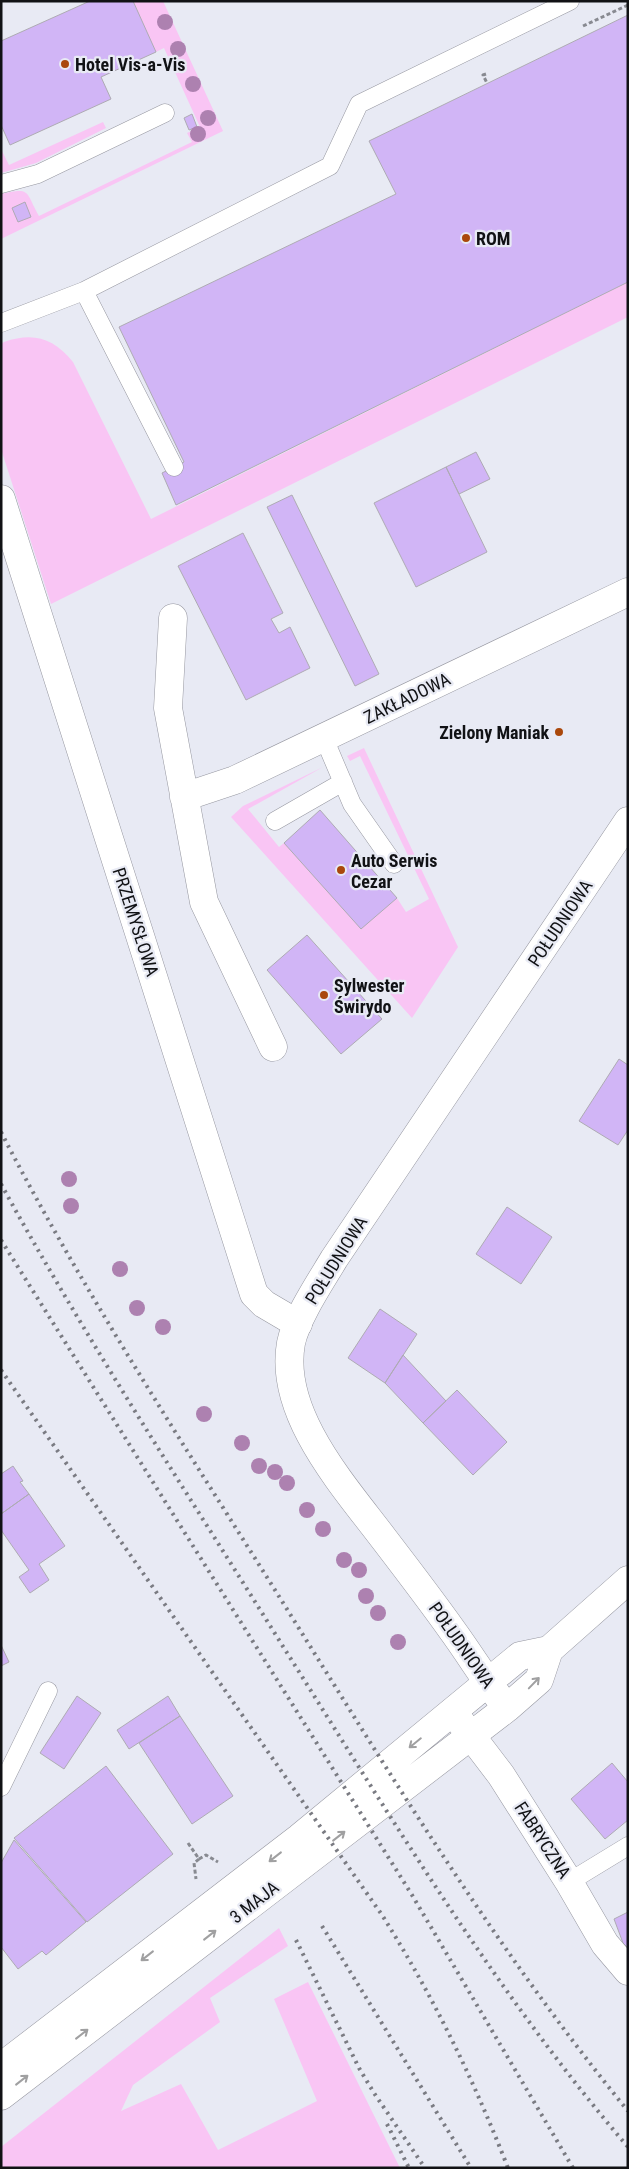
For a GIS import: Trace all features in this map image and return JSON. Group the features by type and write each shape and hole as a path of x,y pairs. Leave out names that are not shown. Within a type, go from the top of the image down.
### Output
{"street":[{"name":"PRZEMYSŁOWA","path":"1,499 254,1294 264,1304 298,1324"},
{"name":"ZAKŁADOWA","path":"184,797 236,780 628,592"},
{"path":"173,618 168,708 204,902 273,1047"},
{"name":"POŁUDNIOWA","path":"507,1708 487,1683 474,1659 320,1452 298,1405 290,1378 291,1342 298,1324 334,1259 628,821"},
{"path":"549,1650 628,1580"},
{"name":"3 MAJA","path":"1,2067 300,1838 520,1656 549,1650"},
{"name":"3 MAJA","path":"1,2096 507,1708 539,1680 549,1650"},
{"name":"FABRYCZNA","path":"453,1712 501,1775 570,1882 605,1944 628,1971"}],"lane":[{"path":"1,323 84,291 330,166 359,104 570,1"},
{"path":"1,184 38,174 165,113"},
{"path":"84,291 174,467"},
{"path":"324,738 352,804 394,864"},
{"path":"275,821 343,782"},
{"path":"1,1787 48,1691"},
{"path":"570,1882 628,1846"}],"path":[{"path":"188,1843 198,1858"},
{"path":"198,1881 194,1874 194,1863 198,1858 206,1855 220,1865"}],"shaded area":[{"path":"133,1 163,1 223,131 1,239 1,194 18,191 26,193 39,216 192,142 187,133 200,127 164,48 156,52"},
{"path":"103,122 106,128 36,163 1,173 1,149 9,165"},
{"path":"628,282 628,317 51,604 1,449 1,344 4,342 25,338 42,339 58,347 73,362 151,519"},
{"path":"364,748 458,947 412,1018 231,817 243,806 323,767 248,809 279,847 284,843 361,928 397,898 406,912 429,899 360,756 350,761 347,756"},
{"path":"279,1928 288,1946 210,1998 220,2022 133,2085 121,2111 181,2084 218,2150 317,2101 274,1999 308,1982 400,2168 1,2168 1,2147"}],"building":[{"name":"Hotel Vis-a-Vis","path":"90,1 133,1 156,52 101,77 111,99 10,145 1,125 1,41"},
{"name":"ROM","path":"628,15 628,282 176,505 162,473 184,462 119,327 396,194 369,141"},
{"path":"192,114 197,127 189,130 184,118"},
{"path":"25,202 31,217 18,222 12,208"},
{"path":"476,452 490,479 459,494 446,467"},
{"path":"446,467 487,552 416,587 374,503"},
{"path":"292,495 379,674 355,686 267,507"},
{"path":"243,533 283,613 271,619 279,633 290,627 310,668 246,700 178,566"},
{"name":"Auto Serwis Cezar","path":"320,810 397,898 361,929 284,843"},
{"name":"Sylwester Świrydo","path":"307,935 382,1019 341,1054 267,970"},
{"path":"619,1059 628,1065 628,1130 618,1145 579,1121"},
{"path":"507,1207 552,1237 521,1284 476,1254"},
{"path":"380,1309 417,1334 385,1383 348,1358"},
{"path":"403,1355 446,1401 423,1423 385,1383"},
{"path":"457,1390 507,1442 473,1475 423,1423"},
{"path":"13,1466 23,1481 20,1482 29,1494 1,1514 1,1474"},
{"path":"29,1494 65,1546 39,1564 49,1580 30,1593 19,1577 29,1570 1,1530 1,1514"},
{"path":"1,1645 9,1662 1,1666"},
{"path":"77,1696 101,1713 64,1769 40,1753"},
{"path":"168,1696 180,1716 129,1749 117,1730"},
{"path":"180,1716 233,1796 192,1824 139,1743"},
{"path":"612,1763 628,1782 628,1820 605,1839 571,1799"},
{"path":"106,1766 173,1854 87,1922 14,1838"},
{"path":"14,1840 86,1922 46,1955 42,1951 18,1969 1,1947 1,1863"},
{"path":"628,1912 628,1948 623,1943 614,1919"}],"railway":[{"path":"1,1132 100,1310 404,1795 489,1925 580,2050 628,2111"},
{"path":"1,1184 103,1360 447,1904 534,2028 628,2147"},
{"path":"1,1240 412,1895 573,2168"},
{"path":"1,1370 382,1915 401,1945 451,2038 481,2102 508,2168"},
{"path":"322,1926 471,2168"},
{"path":"296,1940 359,2068 425,2168"},
{"path":"387,2124 409,2168"}],"place":[{"name":"Hotel Vis-a-Vis","path":"65,64"},
{"name":"ROM","path":"466,238"},
{"name":"Zielony Maniak","path":"559,732"},
{"name":"Auto Serwis Cezar","path":"341,870"},
{"name":"Sylwester Świrydo","path":"324,995"}]}
